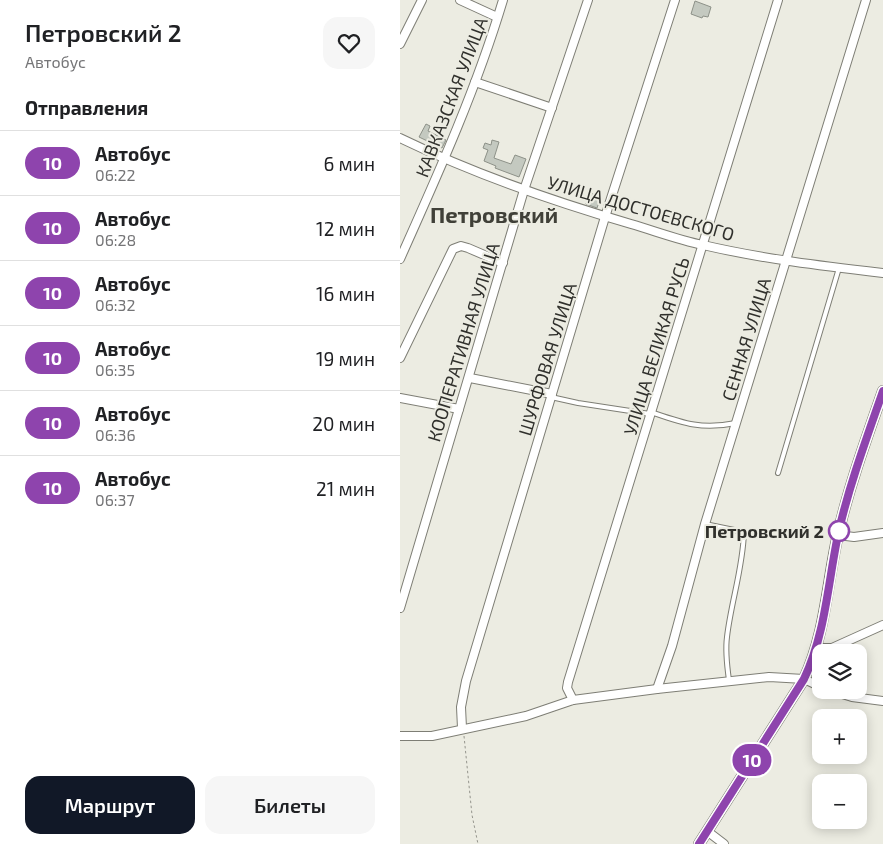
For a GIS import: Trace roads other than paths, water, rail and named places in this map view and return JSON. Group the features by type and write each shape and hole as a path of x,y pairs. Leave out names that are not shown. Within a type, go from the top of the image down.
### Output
{"street":[{"path":"400,44 422,0"},
{"path":"460,0 497,17"},
{"name":"КАВКАЗСКАЯ УЛИЦА","path":"400,259 445,160 475,82 502,0"},
{"name":"КООПЕРАТИВНАЯ УЛИЦА","path":"400,608 470,378 524,190 588,0"},
{"name":"ШУРФОВАЯ УЛИЦА","path":"462,728 461,707 466,681 605,216 675,0"},
{"name":"УЛИЦА ВЕЛИКАЯ РУСЬ","path":"573,700 567,688 568,682 778,0"},
{"name":"СЕННАЯ УЛИЦА","path":"657,689 675,637 705,524 866,0"},
{"path":"475,82 552,108"},
{"name":"УЛИЦА ДОСТОЕВСКОГО","path":"400,138 445,160 524,190 702,245 786,261 883,273"},
{"path":"400,358 453,249 462,246 503,263"},
{"path":"470,378 552,395"},
{"path":"818,644 838,536 857,468 883,391"},
{"path":"400,398 459,409"},
{"path":"838,536 854,537 883,533"},
{"path":"841,644 883,625"},
{"path":"699,844 804,679 812,660"},
{"path":"400,736 432,736 462,728 526,716 573,700 657,689 769,677 804,679 812,683"},
{"path":"867,699 883,701"},
{"path":"707,831 724,844"}],"lane":[{"path":"778,473 839,268"},
{"path":"552,395 578,403 650,413 699,426 713,427 736,423"},
{"path":"705,524 744,532 744,550 727,637 726,657 729,680"}],"place":[{"name":"Петровский 2","path":"839,531"}],"district":[{"name":"Петровский","path":"494,214"}]}
